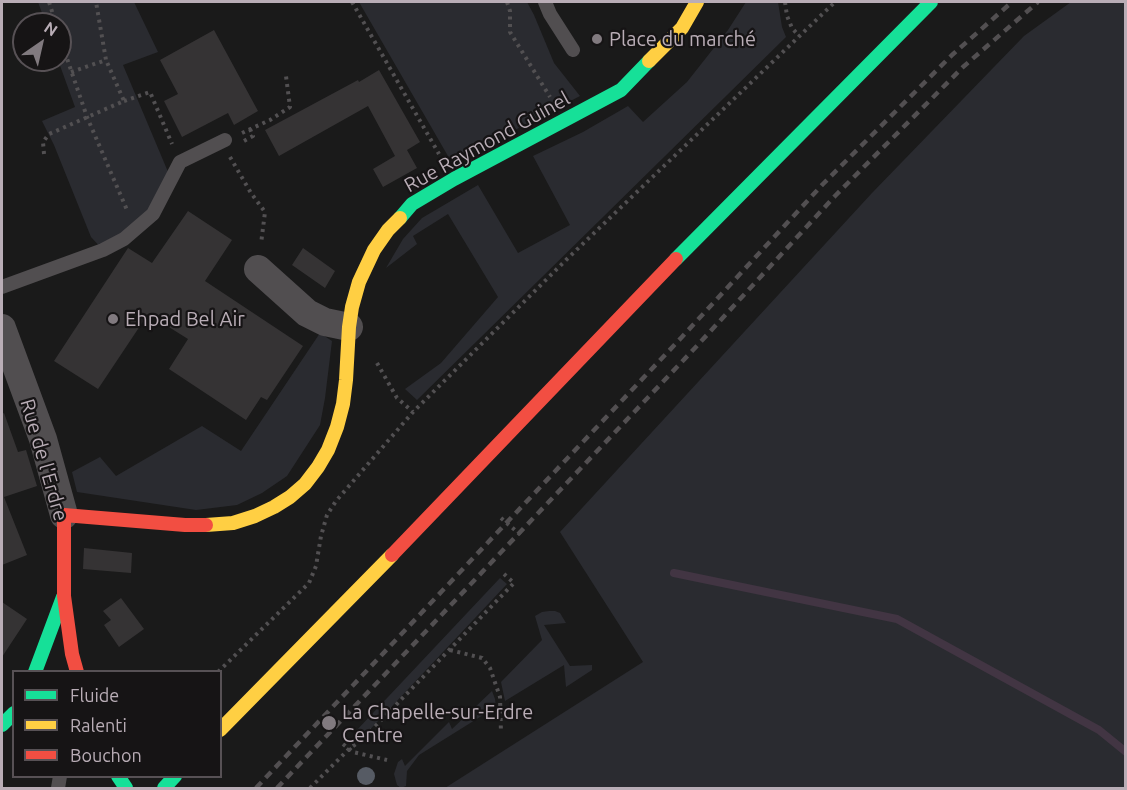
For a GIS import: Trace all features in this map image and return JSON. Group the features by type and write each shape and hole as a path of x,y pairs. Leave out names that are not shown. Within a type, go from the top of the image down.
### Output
{"street":[{"name":"Rue Raymond Guinel","path":"63,515 186,525 233,523 274,507 305,484 328,450 337,427 343,404 349,333 359,282 374,250 388,230 412,204 454,179 621,90 682,28 697,2"},
{"path":"222,728 333,616 670,265 931,2"},
{"path":"258,269 307,313 349,333"},
{"name":"Rue de l'Erdre","path":"2,328 43,439 63,515 64,596 76,670"},
{"name":"Rue de l'Erdre","path":"36,670 64,596"}],"lane":[{"path":"545,2 573,50"},
{"path":"2,287 103,250 124,239 153,214 180,162 228,146"}],"path":[{"path":"96,2 106,60 124,100"},
{"path":"352,2 454,179"},
{"path":"507,2 510,11 510,32 566,120"},
{"path":"785,2 787,16 792,28 799,36"},
{"path":"220,670 309,583 327,515 336,501 413,412 566,260 835,2"},
{"path":"72,72 106,60"},
{"path":"71,72 87,117 127,208 124,239"},
{"path":"228,146 250,129 290,107 286,76"},
{"path":"44,154 43,142 49,134 124,100 150,92 180,162"},
{"path":"228,146 253,135 250,129"},
{"path":"228,146 250,193 265,212 258,269"},
{"path":"349,333 378,364 397,398 413,412"},
{"path":"501,518 523,537"},
{"path":"310,789 349,749 363,739 514,583 504,574"},
{"path":"450,650 482,658 490,668 500,697 501,733"},
{"path":"343,744 353,752 387,760"}],"shaded area":[{"path":"38,2 134,2 158,52 123,65 171,179 153,214 103,250 91,237 42,121 75,107 62,72 72,72 72,12 42,12"},
{"path":"359,2 527,2 554,63 580,96 452,163"},
{"path":"746,2 778,2 786,37 417,400 405,389 441,363 498,297 448,214 413,236 417,244 386,268 403,239 422,218 478,185 518,253 570,225 533,156 583,132 628,106 643,122 687,82 728,30"},
{"path":"1071,2 1125,2 1125,788 445,788 643,662 560,532 872,193 1024,36"},
{"path":"320,333 332,341 320,425 287,476 262,493 237,505 196,510 77,492 72,472 100,457 116,476 202,426 241,451"},
{"path":"500,578 507,584 363,737 356,731"},
{"path":"549,611 560,613 566,623 544,625 570,666 592,665 592,670 566,687 564,665 505,701 501,682 542,640 535,616"},
{"path":"492,691 496,707 419,755 407,771 406,786 401,788 397,785 394,774 398,762 402,759 405,766 449,722 452,729"}],"building":[{"path":"214,30 258,111 234,125 228,113 182,137 164,101 178,94 160,60"},
{"path":"379,70 420,142 407,150 417,168 383,187 373,169 395,156 368,106 279,156 265,130"},
{"name":"Ehpad Bel Air","path":"188,211 232,240 205,281 303,346 267,400 261,397 246,420 169,369 188,339 148,314 98,389 54,361 128,248 152,263"},
{"path":"303,248 335,271 325,288 292,265"},
{"path":"4,413 18,452 26,450 37,486 4,497 27,555 2,565 2,414"},
{"path":"84,548 132,553 131,573 83,569"},
{"path":"121,598 144,629 119,647 104,625 111,620 103,611"},
{"path":"2,602 27,619 2,657"}],"waterway":[{"path":"674,573 897,619 1099,730 1126,752"}],"railway":[{"path":"256,788 681,338 823,184 952,55 1012,2"},
{"path":"277,788 694,349 835,196 963,67 1038,2"}],"traffic: fast":[{"path":"676,259 931,2"},
{"path":"400,218 412,204 454,179 621,90 649,61"},
{"path":"36,670 63,597"},
{"path":"2,725 12,715"},
{"path":"119,778 126,788"},
{"path":"164,788 173,778"}],"traffic: slow":[{"path":"649,61 682,28 697,2"},
{"path":"206,525 233,523 274,507 305,484 318,467 328,450 343,404 349,327 359,282 374,250 400,218"},
{"path":"222,728 392,555"}],"traffic: jam":[{"path":"392,555 676,259"},
{"path":"76,670 64,596 64,515 206,525"}],"place":[{"name":"Place du marché","path":"597,39"},
{"name":"Ehpad Bel Air","path":"113,319"},
{"name":"La Chapelle-sur-Erdre Centre","path":"329,723"}]}
